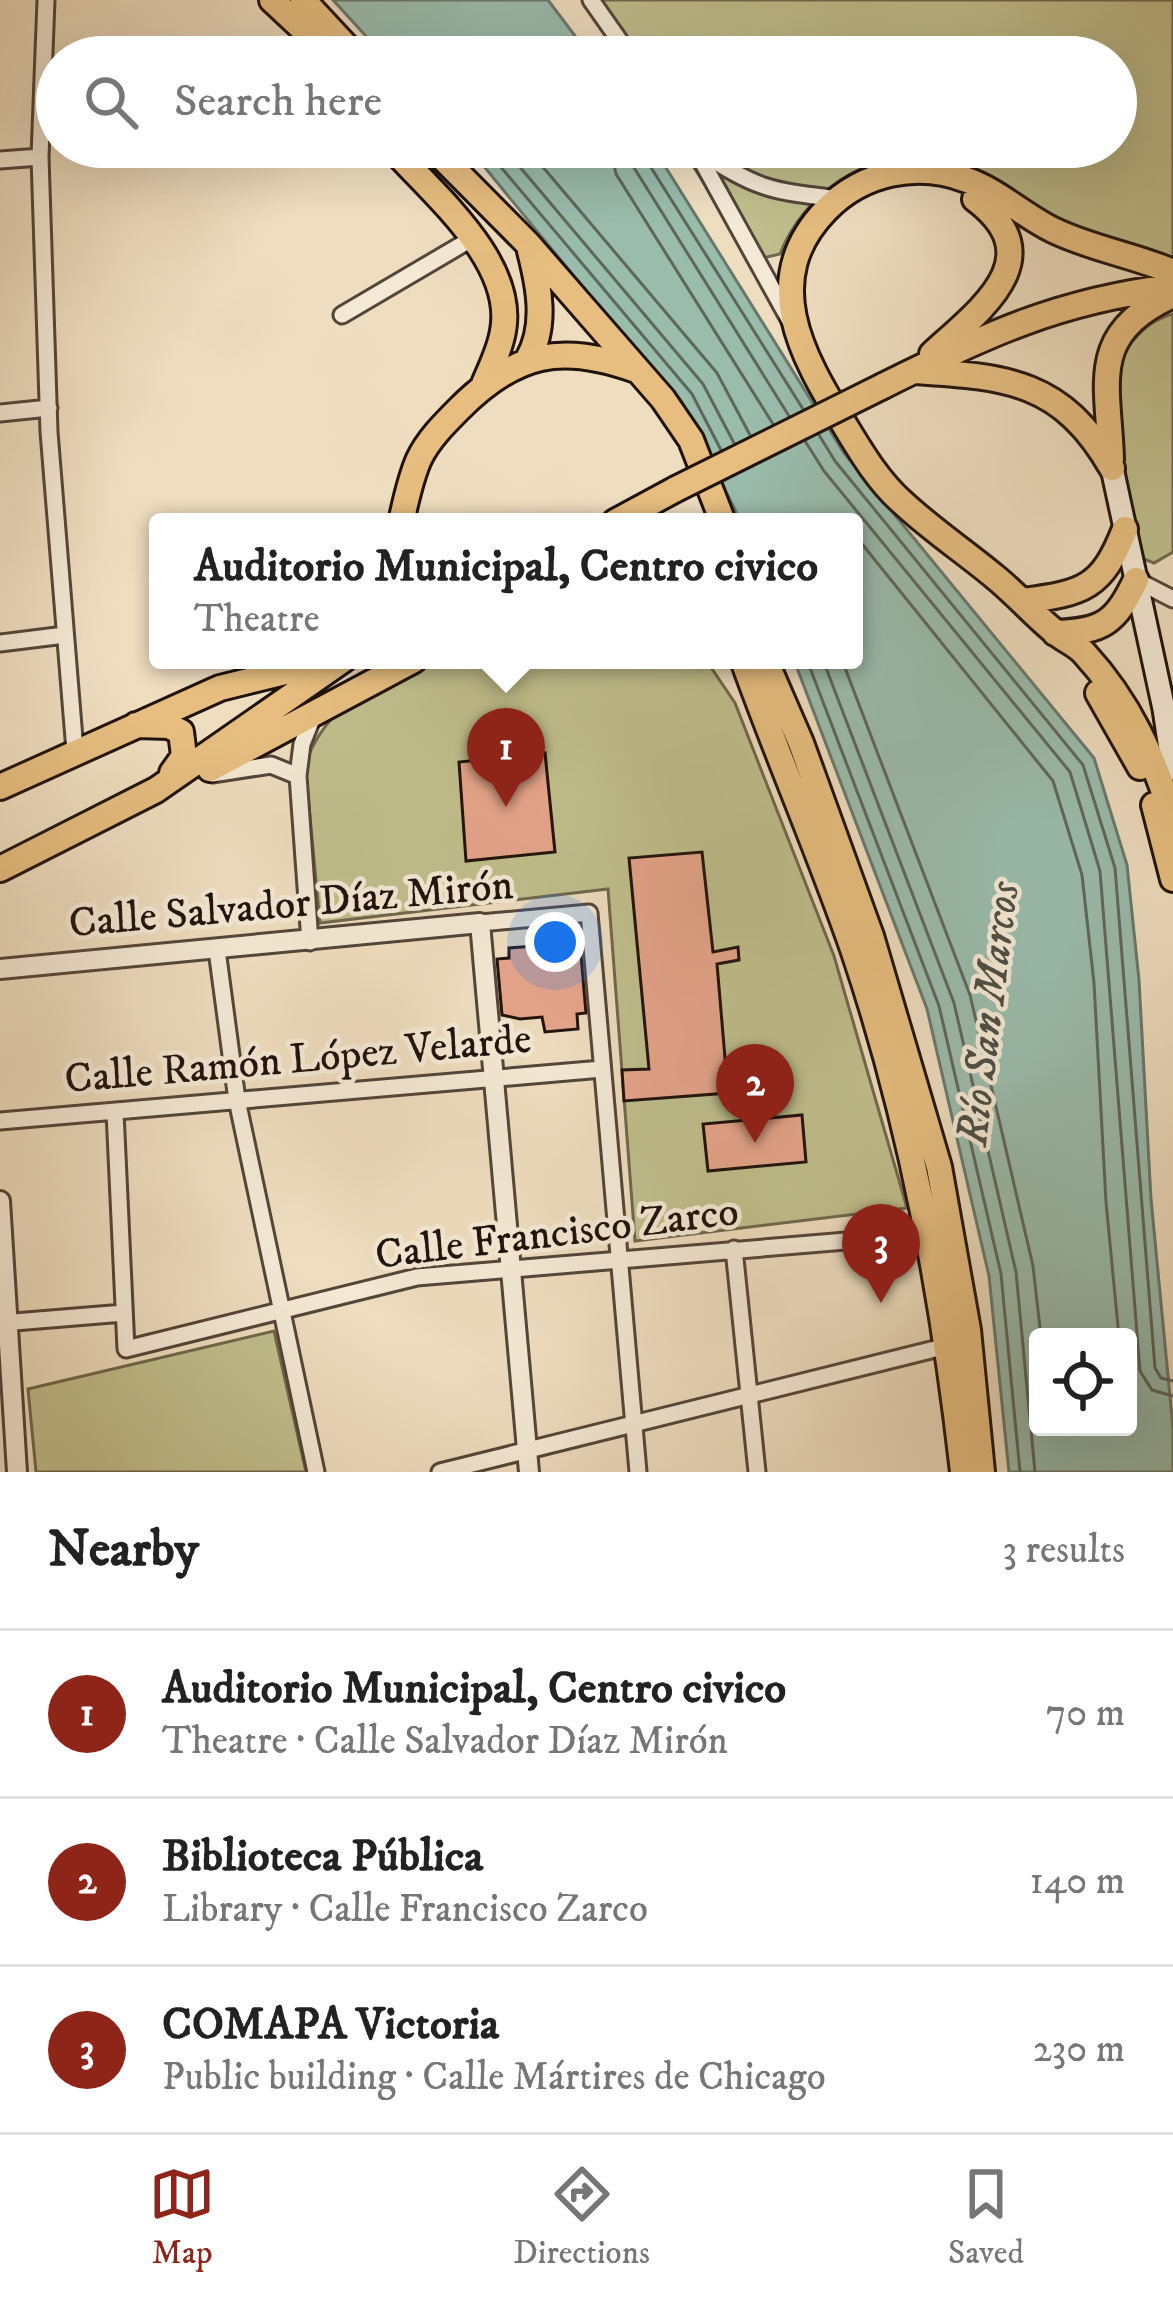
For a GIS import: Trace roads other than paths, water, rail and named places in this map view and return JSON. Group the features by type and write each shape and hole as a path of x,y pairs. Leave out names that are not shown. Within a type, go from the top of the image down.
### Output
{"main road":[{"path":"262,0 293,36"},
{"path":"272,0 311,36"},
{"path":"303,0 336,36"},
{"path":"410,168 490,261 502,293 504,328 483,385"},
{"path":"453,168 528,244 691,440 717,513"},
{"path":"913,371 998,291 1009,257 1002,223 939,172"},
{"path":"1173,272 1052,230 970,180 939,172 882,174 839,199 808,232 795,255 789,292 795,329 818,382 879,478 902,503 1081,650 1132,712 1156,763 1173,819"},
{"path":"528,244 540,304 536,346 528,359"},
{"path":"632,513 913,371 1042,314 1113,294 1173,291"},
{"path":"1173,291 1126,329 1109,358 1104,386 1112,468 1172,740 1173,769"},
{"path":"403,513 420,457 483,385 528,359 581,355 638,371"},
{"path":"913,371 1019,382 1048,396 1076,416 1112,468"},
{"path":"410,483 414,513"},
{"path":"1023,601 1074,593 1090,584 1110,565 1125,529"},
{"path":"1055,633 1087,632 1109,621 1123,608 1136,580"},
{"path":"1055,633 1068,658 1113,714 1132,750 1158,817 1173,879"},
{"path":"4,790 136,724 220,688 285,669"},
{"path":"184,777 327,669"},
{"path":"0,869 396,669"},
{"path":"736,669 759,704"},
{"path":"746,669 855,956 891,1037 930,1234 963,1472"},
{"path":"769,669 801,743 891,1037 939,1167 968,1330 982,1472"},
{"path":"136,724 169,726 181,732 184,756 172,771 184,777"},
{"path":"0,850 43,848"}],"street":[{"path":"45,36 46,0"},
{"path":"591,0 616,36"},
{"path":"0,160 36,157"},
{"path":"40,168 49,408 75,751"},
{"path":"706,168 795,329"},
{"path":"725,168 770,191 839,199"},
{"path":"342,315 473,238"},
{"path":"0,413 49,408"},
{"path":"1136,580 1173,599"},
{"path":"0,643 65,635"},
{"path":"310,942 298,776 302,744 315,710"},
{"path":"184,777 271,766 298,776"},
{"name":"Calle Salvador Díaz Mirón","path":"0,969 589,913 602,1069"},
{"path":"480,923 529,1472"},
{"path":"217,950 236,1100 316,1472"},
{"path":"602,1069 638,1472"},
{"name":"Calle Ramón López Velarde","path":"0,1121 602,1069"},
{"path":"4,1322 124,1313 115,1112"},
{"path":"0,1201 11,1465"},
{"name":"Calle Francisco Zarco","path":"124,1313 126,1348 417,1277 930,1234"},
{"path":"734,1249 758,1472"},
{"path":"440,1472 947,1346"}],"water":[{"path":"333,0 548,0 575,36 366,36"},
{"name":"Río San Marcos","path":"485,168 666,168 844,453 1094,758 1127,865 1173,1472 1009,1472 989,1276 927,1009 797,669 863,669 863,513 737,513 682,402"}],"place":[{"name":"Auditorio Municipal, Centro civico","path":"506,807"},
{"name":"Biblioteca Pública","path":"755,1143"},
{"name":"COMAPA Victoria","path":"881,1303"}]}
